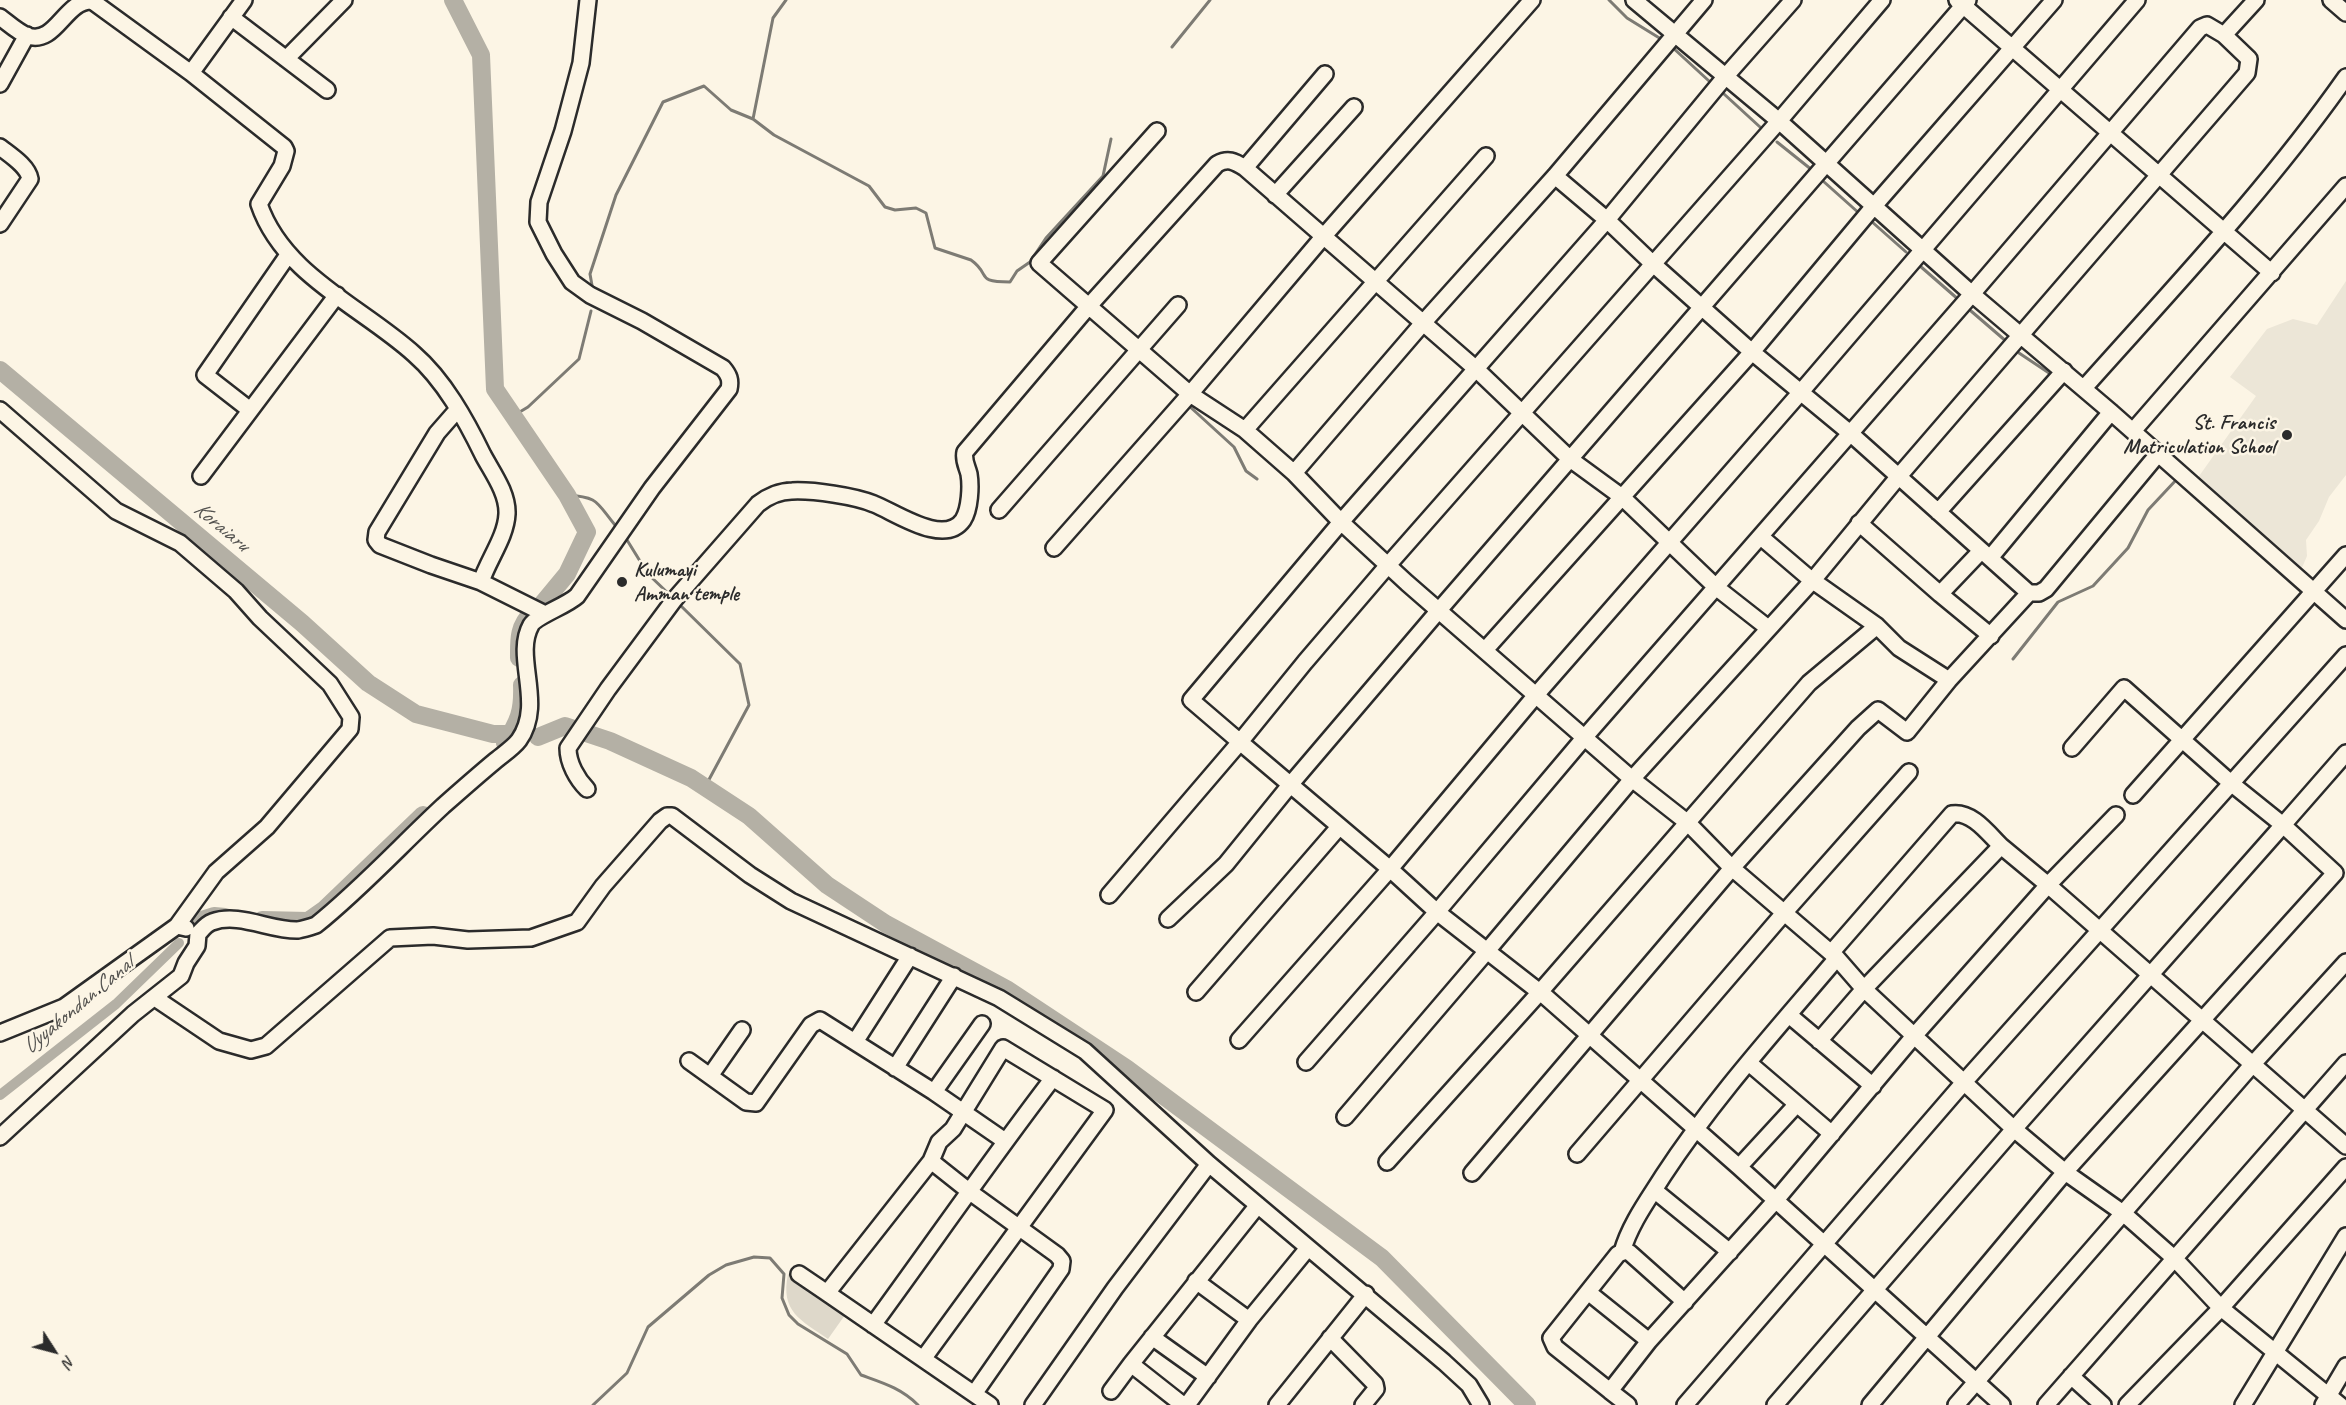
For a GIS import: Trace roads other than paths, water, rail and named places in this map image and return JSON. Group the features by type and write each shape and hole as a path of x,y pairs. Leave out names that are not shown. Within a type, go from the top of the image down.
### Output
{"street":[{"path":"0,17 27,36 38,37 45,35 77,3 85,0 92,1 191,73 284,147 286,152 282,166 259,204 262,213 288,255 415,354 434,375 471,430 502,492 507,513 482,582"},
{"path":"191,73 243,0"},
{"path":"286,59 344,0"},
{"path":"196,939 206,926 222,920 300,930 316,925 333,912 444,806 519,741 529,715 526,661 527,636 532,623 577,596 615,539 729,389 729,375 723,368 700,353 590,295 572,282 554,254 538,222 540,196 563,131 581,63 588,0"},
{"path":"1054,548 1532,0"},
{"path":"1634,0 1779,121 1972,294 2084,388 2346,620"},
{"path":"1294,472 1555,176 1704,0"},
{"path":"1793,0 1725,77 1607,220 1341,522 1191,700 1390,869 1437,912 1540,992 1776,1200 2002,1405"},
{"path":"1109,895 1389,564 1779,121 1882,0"},
{"path":"1485,650 1752,352 1874,206 2054,0"},
{"path":"1239,1040 1390,869 1536,695 1800,393 2137,0"},
{"path":"2224,35 2256,0"},
{"path":"2331,0 2346,13"},
{"path":"1168,919 1226,864 1440,609 1963,2 2012,49 2272,273"},
{"path":"231,18 327,90"},
{"path":"1306,1062 1584,738 1972,294 2199,28 2207,25 2224,35 2249,59 2247,73 1859,523 1814,579 1632,779 1346,1117"},
{"path":"0,84 27,36"},
{"path":"1245,168 1325,74"},
{"path":"2084,388 2223,232 2312,126 2346,77"},
{"path":"1275,195 1354,107"},
{"path":"1157,131 1039,263 1190,394 1245,430 1294,472 1341,522 1407,583 1440,609 1632,779 1688,823 1732,867 1834,955 1864,989 2014,1129 2065,1172 2123,1213 2174,1258 2221,1308 2331,1402 2346,1366"},
{"path":"0,147 24,167 30,179 0,224"},
{"path":"1245,430 1486,156"},
{"path":"587,789 580,782 572,766 568,748 608,689 674,600 766,498 791,491 853,497 875,504 918,525 943,530 954,527 963,520 968,507 970,476 963,459 965,452 1088,307 1217,164 1224,160 1233,161 1245,168 1475,368 1570,459 1622,497 1717,588 1768,628"},
{"path":"1555,176 1607,220 1752,352 1850,433 2029,593 2039,593 2046,589 2158,454"},
{"path":"2133,431 2346,186"},
{"path":"250,410 205,375 288,255"},
{"path":"201,476 337,295"},
{"path":"999,510 1178,305"},
{"path":"1938,512 2064,371"},
{"path":"458,409 437,433 377,532 376,540 380,545 482,582 545,614"},
{"path":"0,411 116,511 180,543 236,591 260,618 330,684 351,717 350,729 267,827 216,873 177,926 64,1007 0,1033"},
{"path":"1940,594 1986,555 2111,412"},
{"path":"1859,523 1991,636"},
{"path":"1761,537 1809,578 1814,579 1877,626 1899,648 1949,680"},
{"path":"2133,795 2346,555"},
{"path":"1472,1173 1732,867 1857,728 1878,710 1907,732 1949,680 2029,593"},
{"path":"1388,1162 1540,992 1809,683 1877,626"},
{"path":"1685,1405 1965,1081 2346,656"},
{"path":"1870,1405 2065,1172 2201,1019 2341,878 2124,688 2072,748"},
{"path":"1775,1405 2014,1129 2346,753"},
{"path":"1577,1154 1784,912 1909,772"},
{"path":"1628,1405 1551,1343 1551,1338 1622,1252 1639,1214 1695,1128 1789,1015 1834,955 1952,814 1961,813 1971,818 2346,1146"},
{"path":"1611,1392 1649,1341 1776,1200 1914,1036 2048,885 2116,814"},
{"path":"155,998 219,1041 251,1050 266,1046 390,938 433,936 468,940 531,938 577,922 603,886 660,821 667,816 678,818 750,875 791,901 999,998 1085,1052 1209,1164 1366,1294 1469,1385 1480,1405"},
{"path":"1196,992 1339,827"},
{"path":"1819,1041 1864,989 2001,846"},
{"path":"0,1137 133,1014 181,976 197,946 196,939 188,929 177,926"},
{"path":"855,1042 910,956"},
{"path":"1956,1405 2252,1065 2346,962"},
{"path":"895,1068 954,976"},
{"path":"1789,1015 1873,1086"},
{"path":"689,1061 746,1102 756,1103 815,1021 820,1020 934,1092 1005,1141"},
{"path":"934,1092 982,1024"},
{"path":"711,1076 742,1030"},
{"path":"827,1293 931,1161 939,1142 953,1129 1004,1048 1105,1110 923,1359"},
{"path":"1749,1063 1832,1134"},
{"path":"2046,1405 2346,1063"},
{"path":"873,1325 1053,1078"},
{"path":"1739,1167 1797,1104"},
{"path":"931,1161 1057,1254 1062,1261 1061,1269 974,1394"},
{"path":"1033,1405 1115,1288 1209,1164"},
{"path":"2127,1405 2221,1308 2346,1167"},
{"path":"1654,1190 1730,1252"},
{"path":"1111,1391 1258,1205"},
{"path":"2243,1405 2346,1236"},
{"path":"1131,1364 1185,1405 1249,1320 1308,1248"},
{"path":"1622,1252 1630,1253 1685,1302"},
{"path":"799,1274 990,1405"},
{"path":"1196,1281 1249,1320"},
{"path":"1588,1292 1649,1341"},
{"path":"1277,1405 1366,1294"},
{"path":"1152,1337 1208,1377"},
{"path":"1330,1338 1375,1384 1376,1389 1363,1405"},
{"path":"2071,1376 2103,1405"}],"waterway":[{"path":"453,0 481,55 495,389 567,495 587,532 567,574 543,603"},
{"path":"753,119 773,18 786,0"},
{"path":"1172,47 1210,0"},
{"path":"1609,0 1627,18 1661,39"},
{"path":"1672,47 1709,81"},
{"path":"593,291 590,274 616,195 663,102 704,86 731,110 753,119 774,135 869,186 885,207 895,210 916,208 926,213 935,248 971,260 987,279 999,282 1010,282 1017,271 1030,262 1046,238 1103,176 1111,139"},
{"path":"1724,94 1760,127"},
{"path":"1777,142 1812,170"},
{"path":"1823,181 1860,214"},
{"path":"1871,221 1906,252"},
{"path":"1920,266 1959,300"},
{"path":"513,416 528,407 579,359 591,311"},
{"path":"1971,311 2007,342"},
{"path":"2019,353 2052,375"},
{"name":"Koraiaru","path":"0,370 302,623 368,683 416,714 493,734 511,734"},
{"path":"1170,386 1180,396"},
{"path":"1188,405 1234,447 1246,471 1257,479"},
{"path":"2013,659 2058,602 2093,586 2128,548 2148,510 2177,479"},
{"path":"567,495 585,497 596,502 615,525"},
{"path":"627,540 648,574 672,597"},
{"path":"679,604 740,664 749,705 705,787"},
{"path":"519,658 519,639 522,628 532,613"},
{"path":"505,743 519,715 522,685"},
{"path":"538,737 565,726 610,741 691,778 749,816 827,885 886,924 1008,990 1126,1068 1382,1258 1527,1405"},
{"path":"262,920 308,921 325,909 423,815"},
{"path":"189,924 214,916 225,917"},
{"name":"Uyyakondan Canal","path":"0,1095 116,1004 179,943"},
{"path":"593,1405 627,1373 648,1327 709,1275 726,1265 754,1257 770,1258 784,1274 782,1298 789,1315 798,1324 847,1354 861,1375 898,1390 918,1405"}],"place":[{"name":"St. Francis Matriculation School","path":"2287,435"},
{"name":"Kulumayi Amman temple","path":"622,582"}]}
